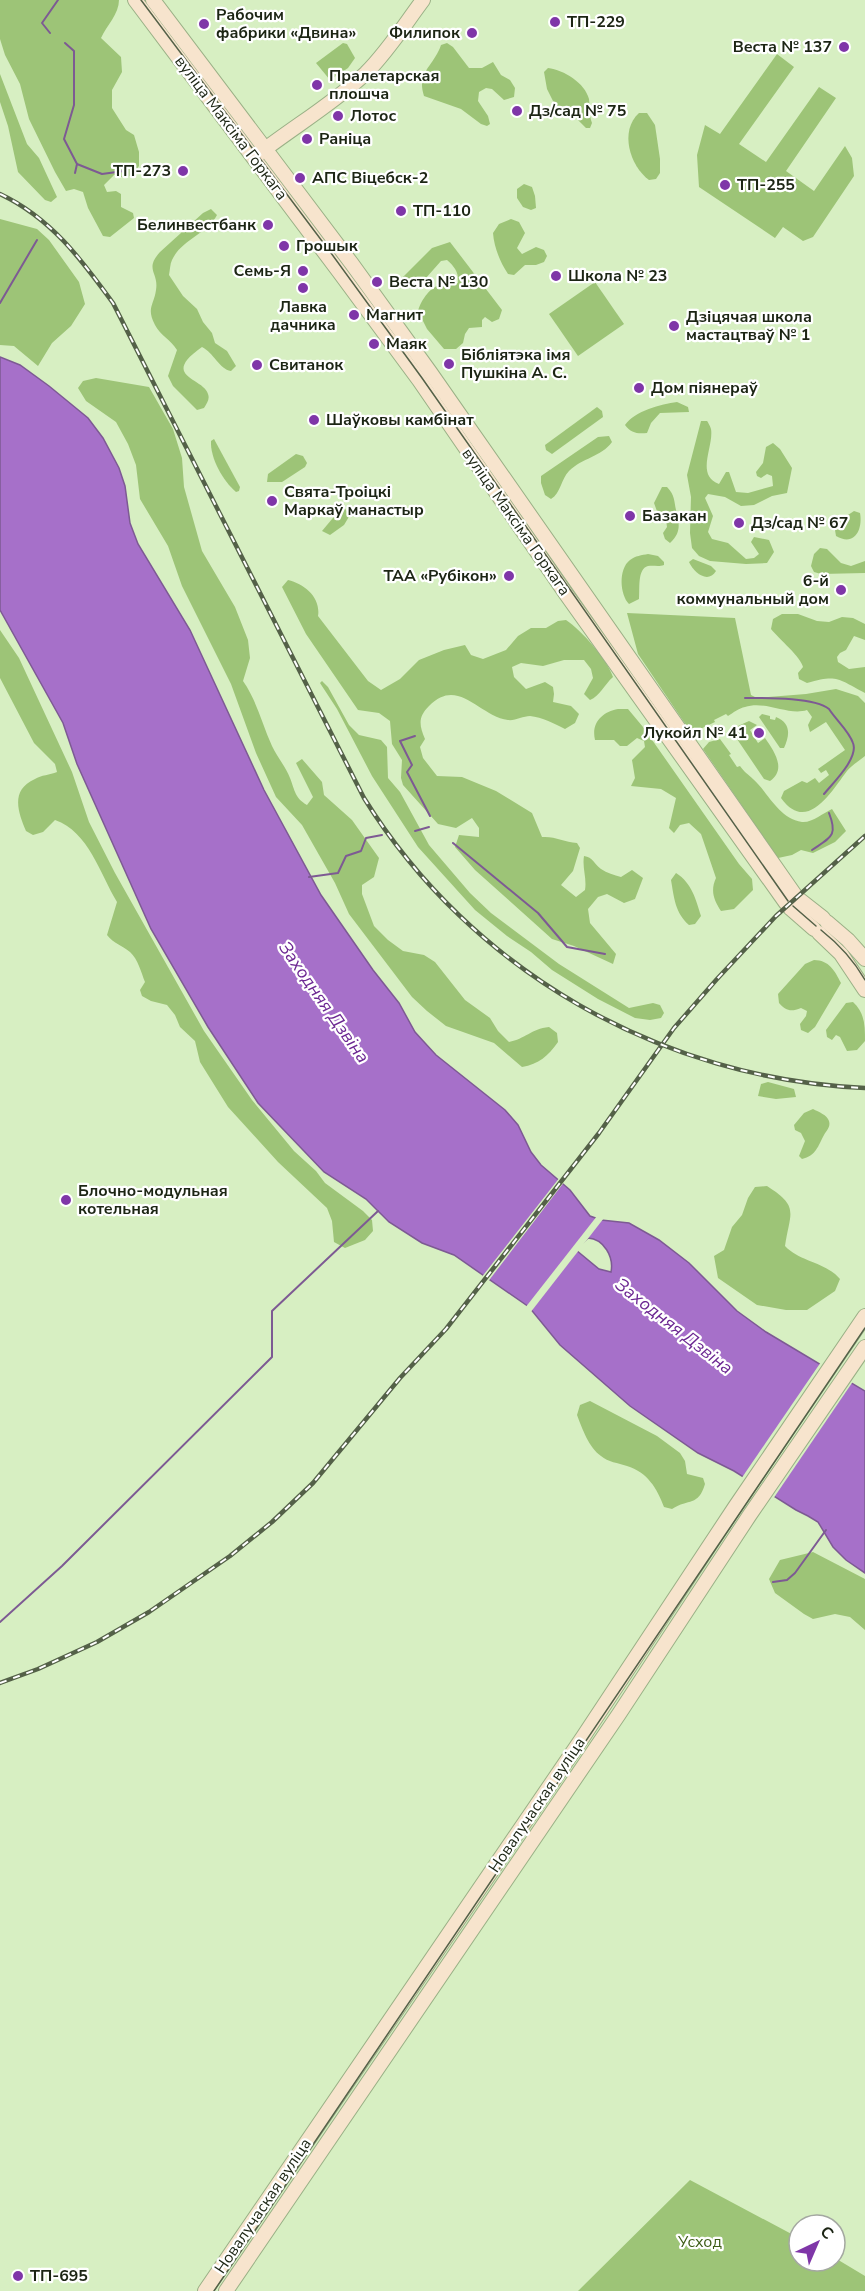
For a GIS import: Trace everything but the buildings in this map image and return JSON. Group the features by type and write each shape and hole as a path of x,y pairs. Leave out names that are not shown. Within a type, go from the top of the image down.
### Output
{"main road":[{"name":"вуліца Максіма Горкага","path":"135,0 418,380 566,594 793,901 821,926 865,990"},
{"name":"вуліца Максіма Горкага","path":"153,0 430,372 793,901"},
{"path":"253,158 345,92 366,73 423,0"},
{"name":"вуліца Максіма Горкага","path":"821,926 848,940 865,959"},
{"name":"Новалучаская вуліца","path":"205,2291 577,1746 865,1316"},
{"name":"Новалучаская вуліца","path":"226,2291 615,1721 749,1516 864,1348"}],"green space":[{"path":"0,0 119,0 115,15 101,38 121,57 122,72 112,90 112,108 126,130 134,135 139,152 139,166 132,175 125,178 114,175 104,185 107,192 116,191 121,194 121,207 133,213 134,218 110,237 103,236 88,208 83,192 74,189 66,191 29,119 20,84 5,55 0,39"},
{"path":"343,43 347,44 355,58 348,68 330,80 316,63"},
{"path":"447,43 453,47 469,68 482,68 493,62 501,75 510,80 515,88 514,97 504,100 492,89 486,88 479,92 478,101 488,116 490,124 487,126 461,109 424,96 422,81 424,75 441,45"},
{"path":"777,54 794,67 739,144 766,162 819,87 836,98 786,171 814,191 845,146 852,158 854,176 813,237 803,241 783,227 775,238 699,187 697,155 705,125 720,134"},
{"path":"548,68 567,74 587,93 592,123 590,128 586,128 571,113 556,107 547,89 544,72"},
{"path":"0,74 27,144 39,158 57,197 51,202 45,200 18,172 0,102"},
{"path":"639,113 647,113 655,125 660,159 660,173 656,179 649,180 642,174 629,148 629,129"},
{"path":"524,184 532,187 535,196 536,208 531,210 523,207 517,198 517,189"},
{"path":"211,209 217,215 213,222 176,253 171,262 169,275 183,296 197,309 203,322 212,333 215,343 227,351 236,366 231,371 227,370 202,347 190,357 184,365 184,371 187,376 205,389 209,396 204,408 197,410 173,386 168,376 177,350 157,329 152,319 151,310 156,284 152,267 160,252 203,213"},
{"path":"0,219 37,229 49,240 79,282 85,304 71,326 52,343 38,366 14,346 0,345"},
{"path":"511,219 519,222 525,233 517,248 522,254 536,247 544,250 547,256 544,262 525,265 514,275 508,274 502,264 493,233 499,224"},
{"path":"450,242 502,310 499,319 492,322 485,317 482,320 482,327 469,328 463,343 456,349 444,349 427,329 418,311 424,298 435,287 458,283 456,270 447,260 441,261 418,287 410,288 403,283 403,277 432,248"},
{"path":"595,282 624,324 578,356 549,314"},
{"path":"96,378 149,387 173,429 182,458 184,487 202,551 235,607 248,640 250,658 243,681 256,705 272,746 300,800 307,805 313,797 296,763 302,759 322,782 324,795 352,820 379,858 374,877 362,885 362,894 374,926 403,951 424,955 435,962 465,1000 490,1018 509,1042 543,1028 549,1027 557,1033 558,1042 543,1059 522,1067 494,1043 446,1026 412,997 349,914 335,883 302,825 276,797 256,753 231,684 182,586 168,546 140,499 136,465 128,444 116,422 86,401 78,388 83,381"},
{"path":"677,402 688,407 689,412 660,413 651,423 647,433 634,432 625,425 642,412 656,406"},
{"path":"597,407 602,411 603,417 552,454 546,450 545,445"},
{"path":"701,421 707,421 711,429 707,460 708,474 719,484 726,472 729,472 736,492 748,493 773,486 772,476 767,474 761,478 756,472 763,463 766,447 773,443 780,449 792,468 787,493 772,496 754,505 741,506 725,497 708,494 705,498 713,516 708,532 712,539 728,543 746,559 754,558 759,554 751,542 754,537 769,540 774,552 767,563 710,561 699,556 692,548 691,497 687,475"},
{"path":"609,436 612,442 608,447 569,471 559,490 551,499 545,495 541,476 598,437"},
{"path":"214,439 240,487 239,491 236,492 231,487 218,469 211,448 211,441"},
{"path":"296,454 303,456 307,463 305,467 282,482 267,482 268,474"},
{"path":"662,487 667,487 672,493 678,519 678,531 670,543 665,539 663,533 667,527 666,520 658,514 654,503"},
{"path":"343,506 350,515 344,525 330,535 322,531"},
{"path":"854,511 860,513 861,519 856,535 848,539 836,536 835,530"},
{"path":"820,548 827,549 841,563 851,566 865,561 865,573 821,574 814,572 811,566 814,554"},
{"path":"648,554 658,556 664,565 644,568 639,585 639,599 629,604 622,588 624,569 632,559"},
{"path":"693,559 711,566 716,571 709,577 701,576 689,562"},
{"path":"288,580 306,588 317,603 318,616 368,681 381,690 400,679 419,660 444,650 465,645 471,655 483,659 506,650 518,636 531,628 546,628 558,621 566,620 593,646 613,677 597,696 590,700 584,694 593,678 591,669 584,660 564,660 543,666 521,663 512,667 514,677 526,689 545,682 553,687 553,702 571,706 579,714 575,723 565,729 535,717 527,716 508,720 497,717 469,700 449,695 429,706 423,714 421,725 425,739 420,747 423,758 437,776 462,777 496,791 532,813 542,837 577,843 580,848 573,871 561,885 576,897 585,890 584,856 611,874 621,877 632,870 643,878 635,899 624,903 607,894 598,897 588,909 590,923 616,954 613,964 574,946 552,939 475,870 455,847 459,835 479,837 479,828 472,818 456,828 438,824 403,785 402,760 392,744 390,721 379,713 358,710 306,634 282,587"},
{"path":"627,613 735,618 751,695 757,698 836,689 858,696 865,703 865,756 849,769 818,806 809,811 800,812 791,808 781,798 784,791 802,781 807,783 815,778 819,783 829,775 826,770 821,773 818,769 845,750 826,722 810,732 808,725 812,717 807,710 792,711 753,705 741,708 728,716 726,714 694,732 688,728 638,654"},
{"path":"782,614 798,614 817,621 829,622 842,617 853,618 865,624 865,640 854,636 846,650 837,657 838,662 849,669 865,667 865,693 837,679 807,683 799,679 798,673 803,667 801,663 771,629 773,619"},
{"path":"0,630 19,658 72,772 89,822 115,873 204,1031 252,1100 294,1151 316,1171 325,1183 372,1220 373,1231 365,1240 345,1248 334,1242 332,1221 327,1208 278,1162 228,1107 200,1062 195,1041 180,1027 175,1015 167,1005 142,996 140,990 145,982 135,958 107,935 117,902 92,855 77,834 55,820 43,832 33,835 26,831 18,802 22,789 37,778 57,772 55,764 34,743 0,678"},
{"path":"322,681 328,687 349,725 359,735 381,740 387,747 388,778 400,792 429,845 470,893 491,913 559,964 629,1008 653,1003 660,1005 664,1013 661,1018 650,1020 635,1018 598,999 552,970 475,910 418,847 372,776 337,709 320,683"},
{"path":"618,709 628,709 643,727 739,864 752,879 753,890 734,909 721,911 716,903 713,891 716,878 701,834 689,823 680,825 674,833 669,828 676,798 661,789 631,786 635,778 632,760 645,747 644,741 637,738 627,746 620,746 614,740 595,740 595,728 599,719"},
{"path":"762,714 770,716 770,719 775,720 776,717 787,726 788,734 784,748 780,748 759,717"},
{"path":"749,721 757,725 750,730 758,743 765,738 777,760 778,771 770,781 764,779 737,739 738,726"},
{"path":"720,739 737,767 740,766 786,815 794,820 806,822 832,809 846,831 835,842 813,853 801,850 778,858 703,749 709,742"},
{"path":"676,873 690,887 695,898 701,916 695,924 689,925 678,910 671,880"},
{"path":"814,960 828,964 841,983 815,1027 808,1033 801,1030 800,1024 807,1011 801,1008 786,1009 779,1003 778,994 805,964"},
{"path":"853,1002 862,1015 865,1041 857,1050 847,1051 840,1037 836,1035 832,1040 827,1037 826,1030 846,1003"},
{"path":"768,1082 794,1089 796,1097 776,1099 758,1096 761,1084"},
{"path":"813,1109 826,1117 829,1125 816,1150 810,1156 802,1159 799,1156 805,1141 801,1133 795,1130 794,1125 804,1113"},
{"path":"767,1186 789,1205 790,1218 785,1246 798,1256 828,1269 840,1279 835,1291 807,1310 786,1310 757,1305 718,1278 714,1256 724,1250 732,1227 742,1215 755,1187"},
{"path":"590,1401 657,1436 680,1453 685,1461 687,1474 703,1478 705,1484 699,1496 672,1509 664,1507 654,1487 640,1472 607,1460 597,1452 586,1437 577,1415 580,1405"},
{"path":"813,1552 865,1579 865,1630 850,1617 835,1614 813,1619 775,1593 769,1579 780,1560"},
{"name":"Усход","path":"690,2180 787,2232 787,2273 847,2273 847,2265 865,2276 865,2291 578,2291"}],"water":[{"name":"Заходняя Дзвіна","path":"0,357 20,365 49,386 88,418 103,438 119,468 125,486 130,523 138,544 190,630 264,790 321,895 399,1003 415,1032 436,1055 505,1110 518,1125 531,1152 541,1165 570,1190 590,1216 601,1220 629,1223 659,1240 689,1263 737,1311 766,1332 865,1391 865,1573 846,1560 833,1547 818,1522 734,1471 698,1453 630,1406 560,1345 529,1307 454,1255 422,1243 389,1222 366,1199 324,1172 258,1103 208,1027 151,929 77,764 63,723 0,610","holes":["588,1238 594,1239 607,1250 611,1260 611,1272 599,1269 576,1250"]}],"pier":[{"path":"560,1177 565,1181 487,1283 481,1278"},
{"path":"597,1216 604,1218 530,1313 525,1308"},
{"path":"821,1362 854,1380 773,1499 741,1479"}],"waterway":[{"path":"50,33 42,23 58,0"},
{"path":"65,43 74,51 74,105 64,139 77,164 75,173"},
{"path":"77,164 102,174 124,171"},
{"path":"0,303 37,240"},
{"path":"745,698 801,700 829,709 849,734 854,749 849,763 824,794"},
{"path":"415,736 400,741 412,765 407,772 430,816"},
{"path":"812,850 828,839 833,831 829,813"},
{"path":"415,831 429,827"},
{"path":"309,877 338,873 346,856 361,851 366,838 382,835"},
{"path":"453,843 538,913 567,947 605,954"},
{"path":"0,1622 62,1566 272,1357 272,1311 378,1211"},
{"path":"773,1582 787,1580 795,1573 826,1530"}],"tram line":[{"path":"141,0 422,378 788,901"},
{"path":"793,906 816,926"},
{"path":"821,930 846,953 865,980"},
{"path":"214,2291 865,1328"}],"railway":[{"path":"0,194 50,227 77,256 113,303 364,798 408,860 459,915 516,964 579,1005 646,1038 716,1063 790,1080 865,1088"},
{"path":"0,1683 38,1669 97,1642 149,1612 230,1556 272,1522 313,1483 400,1378 446,1329 599,1133 674,1028 776,916 865,836"}],"place":[{"name":"ТП-229","path":"555,22"},
{"name":"Рабочим фабрики «Двина»","path":"204,24"},
{"name":"Филипок","path":"472,33"},
{"name":"Веста № 137","path":"844,47"},
{"name":"Пралетарская плошча","path":"317,85"},
{"name":"Дз/сад № 75","path":"517,111"},
{"name":"Лотос","path":"338,116"},
{"name":"Раніца","path":"307,139"},
{"name":"ТП-273","path":"183,171"},
{"name":"АПС Віцебск-2","path":"300,178"},
{"name":"ТП-255","path":"725,185"},
{"name":"ТП-110","path":"401,211"},
{"name":"Белинвестбанк","path":"268,225"},
{"name":"Грошык","path":"284,246"},
{"name":"Семь-Я","path":"303,271"},
{"name":"Школа № 23","path":"556,276"},
{"name":"Веста № 130","path":"377,282"},
{"name":"Лавка дачника","path":"303,288"},
{"name":"Магнит","path":"354,315"},
{"name":"Дзіцячая школа мастацтваў № 1","path":"674,326"},
{"name":"Маяк","path":"374,344"},
{"name":"Бібліятэка імя Пушкіна А. С.","path":"449,364"},
{"name":"Свитанок","path":"257,365"},
{"name":"Дом піянераў","path":"639,388"},
{"name":"Шаўковы камбінат","path":"314,420"},
{"name":"Свята-Троіцкі Маркаў манастыр","path":"272,501"},
{"name":"Базакан","path":"630,516"},
{"name":"Дз/сад № 67","path":"739,523"},
{"name":"ТАА «Рубікон»","path":"509,576"},
{"name":"6-й коммунальный дом","path":"841,590"},
{"name":"Лукойл № 41","path":"759,733"},
{"name":"Блочно-модульная котельная","path":"66,1200"},
{"name":"ТП-695","path":"18,2276"}]}
